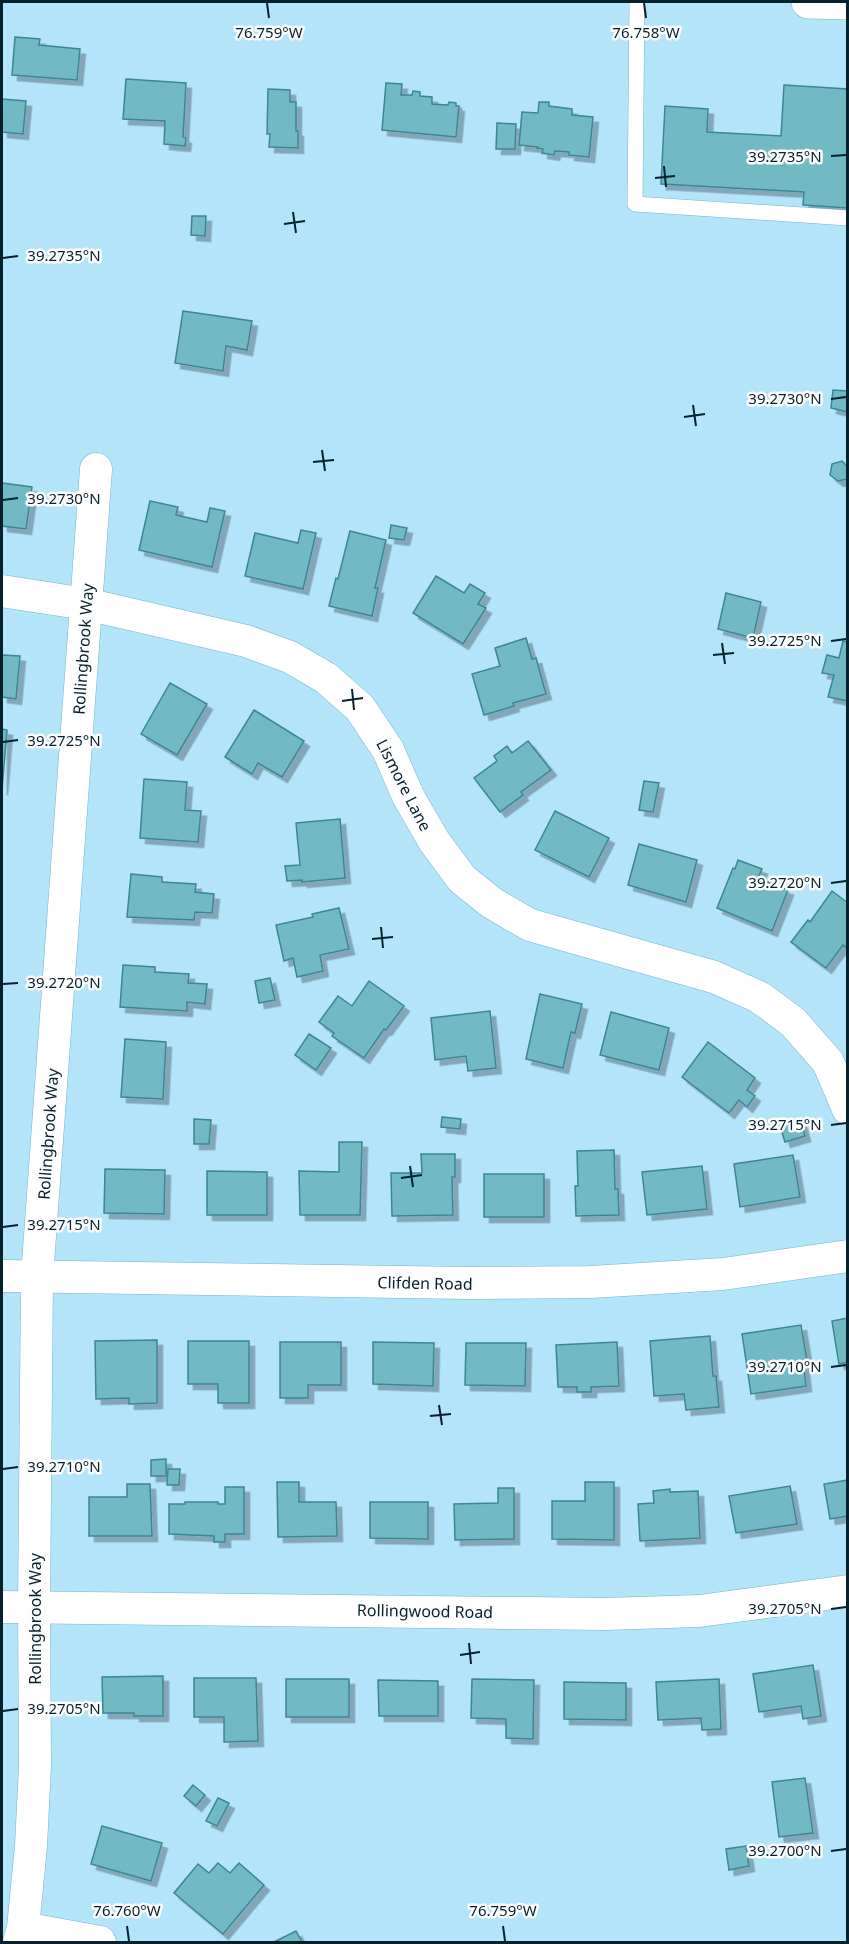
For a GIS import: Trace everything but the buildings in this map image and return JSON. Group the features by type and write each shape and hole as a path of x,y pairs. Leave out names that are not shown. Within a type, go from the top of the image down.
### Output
{"street":[{"path":"808,2 848,3"},
{"name":"Rollingbrook Way","path":"21,1935 32,1846 35,1775 37,1277 96,469"},
{"name":"Lismore Lane","path":"2,591 86,604 246,641 290,657 327,678 360,708 388,750 408,796 434,842 462,879 492,903 530,925 714,977 759,997 793,1022 828,1062 848,1109"},
{"name":"Clifden Road","path":"2,1276 467,1283 591,1282 723,1274 848,1256"},
{"name":"Rollingwood Road","path":"2,1606 606,1614 699,1611 848,1591"},
{"path":"21,1935 100,1942"}],"lane":[{"path":"637,2 635,204 848,218"}]}
